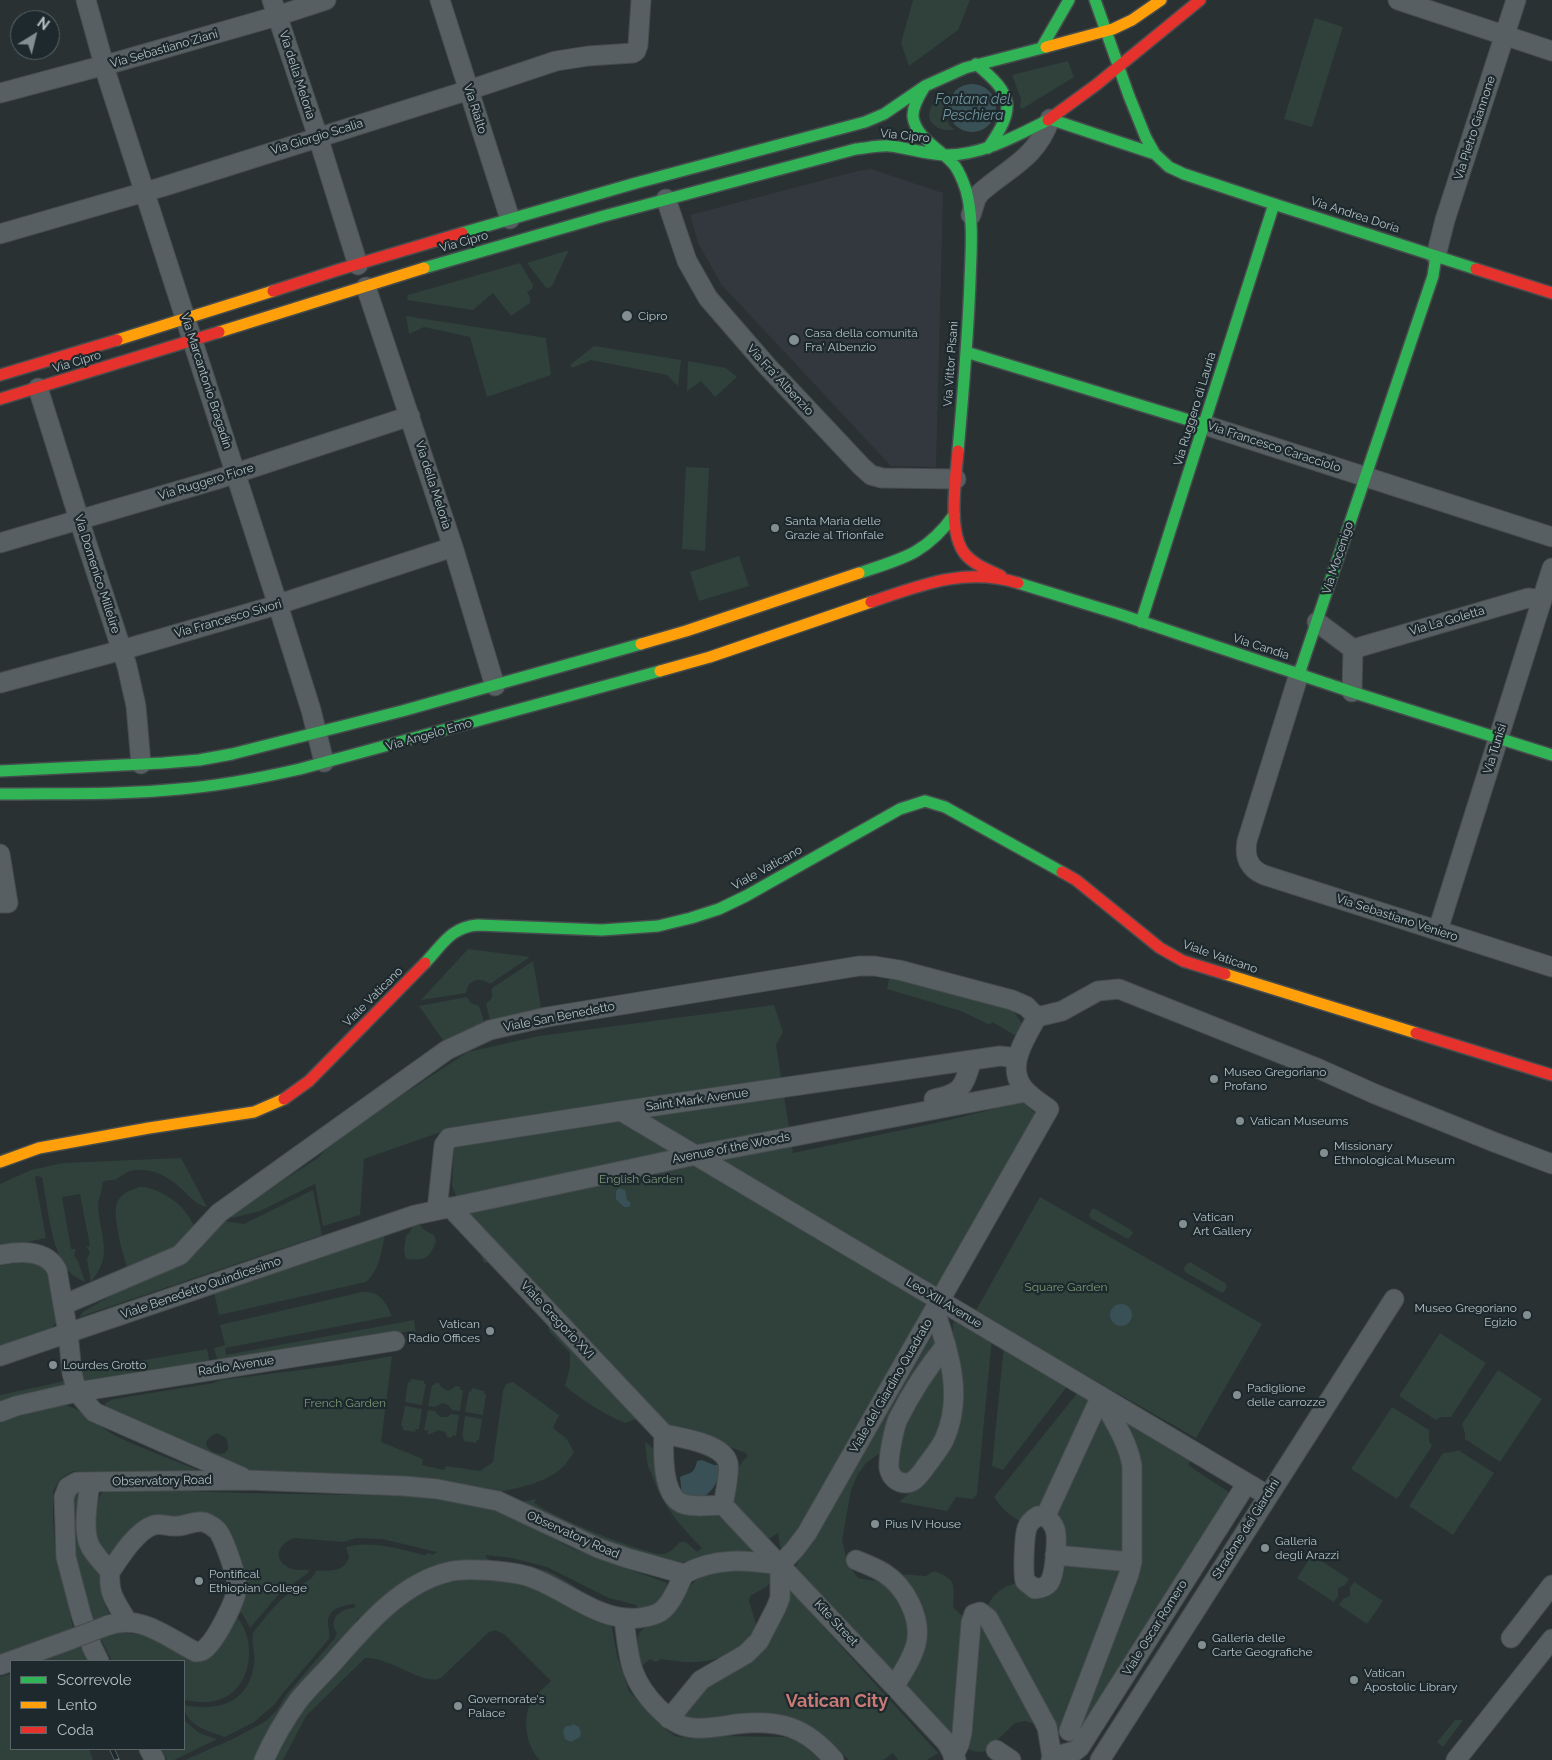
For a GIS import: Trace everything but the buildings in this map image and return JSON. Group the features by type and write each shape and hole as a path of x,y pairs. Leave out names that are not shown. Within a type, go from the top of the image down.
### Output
{"main road":[{"path":"1042,47 1069,0"},
{"path":"1095,0 1138,120 1155,154"},
{"path":"1160,0 1132,20 1106,31 976,64 925,86 915,102 913,117 920,133 943,155 970,153 988,148 1026,131 1050,119 1096,86 1200,0"},
{"path":"976,64 1000,86 1007,102 1008,112 1005,123 988,148"},
{"name":"Via Cipro","path":"0,375 186,320 510,219 636,183 865,122 884,114 925,86"},
{"path":"1050,119 1155,154"},
{"name":"Via Cipro","path":"0,399 456,259 666,199 856,148 888,146 943,155"},
{"name":"Via Andrea Doria","path":"1155,154 1166,165 1178,172 1552,293"},
{"name":"Via Vittor Pisani","path":"943,155 961,176 971,215 966,352 954,515 963,552 978,564 1008,580"},
{"name":"Via Ruggero di Lauria","path":"1141,622 1274,204"},
{"name":"Via Mocenigo","path":"1299,674 1433,276 1436,256"},
{"name":"Via Francesco Caracciolo","path":"966,352 1205,425"},
{"path":"3,775 198,760 232,754 495,686 692,628 916,554 935,539 954,515"},
{"name":"Via Candia","path":"959,577 972,576 1008,580 1552,755"},
{"name":"Via Angelo Emo","path":"0,794 158,790 234,783 324,762 710,657 925,583 959,577"},
{"name":"Viale Vaticano","path":"0,1162 44,1147 149,1128 234,1116 254,1112 276,1103 309,1081 410,980 455,931 462,927 472,925 620,930 658,926 691,918 719,909 746,896 900,809 925,801 945,807 1076,880 1160,948 1183,961 1552,1075"}],"street":[{"name":"Via Marcantonio Bragadin","path":"86,0 104,66 278,605 317,732 324,762"},
{"name":"Via Sebastiano Ziani","path":"0,92 104,66 274,8 326,0"},
{"name":"Via Rialto","path":"440,0 510,219"},
{"name":"Via Giorgio Scalia","path":"0,234 144,192 556,61 571,57 635,52 638,45 641,0"},
{"path":"1398,0 1552,51"},
{"name":"Via Pietro Giannone","path":"1436,256 1445,220 1516,0"},
{"name":"Via della Meloria","path":"274,8 318,137 358,265"},
{"path":"971,215 980,193 1021,162 1036,147 1044,135 1050,119"},
{"name":"Via Fra' Albenzio","path":"666,199 688,261 708,298 767,366 861,466 871,475 882,478 956,479"},
{"name":"Via della Meloria","path":"366,287 453,547 495,686"},
{"name":"Via Domenico Millelire","path":"38,388 122,650 136,706 141,764"},
{"name":"Via Ruggero Fiore","path":"0,543 235,474 410,416"},
{"name":"Via Francesco Caracciolo","path":"1205,425 1552,537"},
{"name":"Via Francesco Sivori","path":"0,683 278,605 453,547"},
{"name":"Via Tunisi","path":"1438,930 1552,568"},
{"path":"832,582 843,589 846,594 848,605 845,611"},
{"name":"Via La Goletta","path":"1353,649 1528,598 1541,600"},
{"path":"1317,622 1353,649 1352,692"},
{"name":"Via Mocenigo","path":"1247,861 1247,841 1299,674"},
{"path":"0,854 8,903 0,903"},
{"name":"Via Sebastiano Veniero","path":"1247,861 1256,871 1264,875 1552,967"},
{"name":"Viale San Benedetto","path":"64,1306 180,1255 219,1212 447,1050 490,1030 547,1017 859,966 899,970 1012,1000 1026,1006 1037,1017"},
{"path":"1026,1092 1021,1085 1016,1066 1019,1051 1037,1017 1062,1011 1098,991 1119,989 1317,1068 1476,1135 1552,1164"},
{"name":"Saint Mark Avenue","path":"444,1208 444,1145 449,1138 1000,1056 1018,1058"},
{"path":"796,1125 952,1095 963,1084 972,1060"},
{"name":"Avenue of the Woods","path":"402,1219 444,1208 696,1155 1026,1092"},
{"name":"Viale del Giardino Quadrato","path":"780,1565 807,1533 1049,1109 1026,1092"},
{"name":"Leo XIII Avenue","path":"621,1111 696,1155 938,1306 957,1310 1267,1495"},
{"name":"Viale Gregorio XVI","path":"444,1208 664,1434"},
{"name":"Viale Benedetto Quindicesimo","path":"0,1356 402,1219"},
{"path":"0,1255 35,1253 48,1259 57,1270 68,1333 72,1373 78,1392 94,1412 248,1480"},
{"name":"Stradone dei Giardini","path":"1100,1760 1267,1495 1394,1299"},
{"path":"938,1306 944,1340 951,1363 954,1396 949,1428 943,1442 919,1476 912,1482 897,1481 890,1472 889,1463 897,1421 935,1359 944,1340 957,1310"},
{"name":"Radio Avenue","path":"0,1412 16,1406 78,1392 395,1341"},
{"path":"1048,1511 1101,1396"},
{"path":"1069,1731 1132,1562 1131,1456 1127,1444 1101,1396"},
{"path":"664,1434 716,1448 724,1454 728,1463 728,1471 723,1505 690,1505 674,1499 664,1469 664,1434"},
{"name":"Observatory Road","path":"84,1482 248,1480 404,1486 471,1495 498,1501 598,1548 684,1574"},
{"path":"98,1660 92,1647 66,1557 64,1497 68,1486 84,1482 87,1540 110,1572"},
{"name":"Viale Oscar Romero","path":"1052,1758 1075,1751 1080,1747 1247,1483"},
{"name":"Kite Street","path":"723,1505 894,1686 952,1753"},
{"path":"13,1660 106,1626 127,1621 148,1626 196,1652 201,1652 211,1642 234,1602 237,1587 237,1578 218,1530 210,1524 201,1522 176,1526 157,1524 139,1534 110,1572 108,1584 110,1592 127,1621"},
{"path":"1055,1555 1132,1562"},
{"path":"264,1760 273,1741 298,1701 388,1605 416,1584 448,1572 479,1570 526,1576 555,1588 601,1612 624,1619 649,1616 661,1612 669,1602 684,1574 699,1566 716,1562 745,1560 780,1565 780,1598 759,1641 746,1654 701,1680 669,1719"},
{"path":"856,1560 886,1574 896,1584 904,1593 916,1620 918,1633 916,1645 906,1667 894,1686"},
{"path":"1511,1638 1552,1585"},
{"path":"952,1753 959,1745 962,1733 971,1624 974,1614 980,1612 988,1618 1047,1727 1052,1758"},
{"path":"624,1619 629,1657 634,1674 650,1700 669,1719 678,1724 693,1728 757,1723 781,1724 795,1728 809,1736 834,1760"},
{"path":"1456,1760 1552,1639"}],"shaded area":[{"path":"871,169 943,193 936,467 891,466 721,284 698,243 690,215"}],"green space":[{"path":"913,0 970,0 958,30 909,66 901,43"},
{"path":"1315,18 1343,27 1312,127 1284,119"},
{"path":"1068,61 1074,77 1022,109 1020,107 1021,99 1012,75"},
{"path":"947,94 944,113 953,130 938,128 929,116 934,102"},
{"path":"569,250 552,286 547,289 527,263"},
{"path":"520,263 533,285 532,289 527,292 530,297 530,303 511,316 493,293 473,310 407,300 408,295"},
{"path":"406,316 546,338 551,375 487,397 470,337 424,327 409,334"},
{"path":"594,346 681,360 678,386 667,375 591,360 572,368 570,365"},
{"path":"688,361 726,368 737,377 715,397 701,381 687,391"},
{"path":"686,467 709,468 705,551 682,549"},
{"path":"739,556 749,586 699,601 690,572"},
{"path":"468,949 530,957 490,984 482,980 475,980 469,985 466,993 421,1000"},
{"path":"533,961 542,1013 491,1024 486,1004 492,998 492,988"},
{"path":"892,977 1012,1009 1023,1025 1018,1037 992,1022 990,1025 961,1011 887,989 889,979"},
{"path":"467,997 471,1003 479,1006 485,1025 445,1043 419,1006"},
{"name":"English Garden","path":"774,1005 783,1032 776,1045 793,1153 945,1121 1022,1102 1036,1114 803,1528 785,1548 780,1547 778,1533 767,1540 734,1504 732,1484 736,1471 748,1456 746,1453 711,1440 638,1418 625,1423 594,1406 565,1386 570,1367 570,1353 549,1331 545,1300 498,1262 484,1263 452,1186 455,1127 364,1159 360,1215 323,1226 315,1184 260,1211 232,1218 232,1213 318,1158 336,1138 468,1052 539,1036"},
{"path":"181,1158 207,1207 196,1203 165,1176 152,1171 130,1171 115,1179 103,1182 98,1206 104,1254 98,1272 91,1282 87,1260 90,1252 86,1247 90,1246 80,1194 62,1197 71,1249 76,1249 74,1256 78,1261 85,1282 70,1273 61,1259 53,1237 42,1177 36,1176 35,1178 46,1238 0,1248 0,1184 31,1170 63,1163"},
{"path":"139,1187 156,1190 172,1199 185,1211 194,1226 174,1248 128,1269 119,1236 116,1209 121,1197"},
{"path":"313,1190 322,1235 79,1317 84,1311 140,1280 181,1264 224,1221 244,1224"},
{"name":"Square Garden","path":"1040,1197 1262,1324 1196,1438 975,1312"},
{"path":"1092,1209 1131,1230 1133,1233 1129,1238 1126,1238 1090,1218 1089,1215"},
{"path":"418,1223 424,1230 434,1235 436,1241 426,1258 406,1259 404,1251 406,1236 414,1224"},
{"path":"384,1235 378,1262 366,1282 219,1315 214,1292"},
{"path":"27,1261 41,1265 51,1277 57,1315 56,1323 48,1331 0,1348 0,1266"},
{"path":"1190,1262 1225,1283 1227,1286 1224,1292 1220,1292 1185,1272 1184,1268"},
{"path":"362,1292 378,1295 392,1316 225,1348 226,1355 414,1320 416,1333 414,1331 395,1333 218,1362 214,1348 225,1345 220,1325"},
{"path":"956,1319 992,1338 977,1494 973,1499 956,1497 947,1511 899,1502 919,1485 950,1444 963,1400 953,1333 953,1324"},
{"path":"935,1331 937,1337 884,1450 867,1462 858,1474 851,1490 842,1540 848,1565 858,1578 888,1583 907,1612 909,1643 895,1669 888,1670 794,1569"},
{"path":"1440,1333 1486,1363 1451,1417 1440,1417 1436,1420 1399,1396"},
{"path":"1004,1345 1069,1384 1003,1470 992,1466"},
{"path":"207,1349 210,1364 82,1384 77,1372"},
{"name":"French Garden","path":"392,1356 381,1442 423,1459 422,1465 444,1470 446,1466 480,1471 493,1462 503,1391 506,1384 513,1382 559,1415 553,1428 567,1439 574,1452 565,1465 551,1476 523,1487 496,1492 255,1473 228,1464 105,1410 105,1403 114,1399 214,1383 221,1380 340,1365","holes":["217,1433 226,1438 228,1447 225,1452 220,1454 209,1449 206,1444 208,1439"]},
{"path":"942,1363 946,1410 937,1441 909,1474 903,1473 898,1469 897,1452 903,1424"},
{"path":"1498,1370 1542,1399 1500,1462 1465,1439 1462,1424"},
{"path":"411,1379 424,1381 424,1384 426,1384 422,1405 405,1402 408,1382 411,1382"},
{"path":"65,1381 62,1387 0,1403 0,1395"},
{"path":"435,1383 439,1383 442,1388 447,1390 451,1390 455,1386 463,1390 460,1411 452,1410 448,1405 442,1403 435,1407 428,1406 432,1385 435,1385"},
{"path":"472,1388 484,1391 484,1394 486,1394 483,1415 465,1412 469,1391 471,1392"},
{"path":"1079,1391 1090,1398 1042,1511 1021,1521 1012,1517 994,1497"},
{"path":"64,1405 86,1415 118,1437 202,1472 175,1474 73,1471 61,1478 53,1491 55,1546 74,1632 0,1657 0,1421"},
{"path":"405,1406 422,1409 419,1429 416,1429 415,1432 403,1430 403,1426 401,1426"},
{"path":"1392,1407 1429,1430 1429,1441 1432,1446 1397,1499 1351,1469"},
{"path":"428,1410 435,1411 440,1417 447,1417 451,1414 459,1415 456,1436 453,1435 452,1438 447,1437 445,1432 438,1430 427,1434 428,1431 424,1430"},
{"path":"1100,1414 1123,1454 1123,1554 1061,1550 1051,1519"},
{"path":"465,1416 482,1419 479,1440 476,1443 463,1441"},
{"path":"1117,1416 1192,1457 1188,1465 1233,1495 1082,1737 1075,1734 1136,1574"},
{"path":"645,1442 653,1448 659,1480 716,1514 756,1551 715,1553 680,1563 664,1560 615,1548 520,1502 538,1499 534,1502 557,1516 598,1534 640,1549 665,1554 680,1542 686,1542 697,1552 702,1548 672,1514 656,1486 648,1466"},
{"path":"1458,1450 1494,1473 1453,1535 1409,1506 1443,1453"},
{"path":"107,1490 162,1490 416,1496 487,1507 507,1514 571,1548 667,1583 664,1594 658,1602 650,1608 639,1610 636,1605 609,1598 547,1567 512,1558 486,1555 487,1559 532,1567 555,1574 596,1601 633,1611 611,1609 602,1606 559,1583 514,1568 459,1564 442,1567 404,1584 358,1618 355,1624 275,1717 254,1760 185,1760 235,1738 266,1721 335,1638 337,1633 334,1623 337,1615 345,1610 355,1608 354,1604 345,1605 333,1611 328,1622 329,1639 274,1705 254,1722 225,1737 199,1727 193,1723 185,1712 185,1705 209,1707 230,1702 239,1696 246,1688 254,1664 253,1633 284,1598 310,1579 316,1571 336,1570 344,1566 349,1557 346,1547 356,1545 376,1545 425,1555 428,1553 433,1555 437,1552 382,1539 356,1538 343,1542 295,1538 290,1540 280,1549 279,1558 288,1568 309,1570 308,1573 279,1594 250,1628 239,1611 244,1584 242,1572 234,1561 228,1533 222,1525 216,1520 196,1517 142,1522 112,1555 97,1542 92,1528 94,1512 101,1494"},
{"path":"78,1493 81,1496 94,1566 99,1575 106,1608 109,1612 103,1622 93,1625 76,1561 72,1528 75,1494"},
{"path":"1312,1555 1349,1579 1345,1585 1338,1588 1338,1596 1334,1602 1297,1578"},
{"path":"1059,1563 1121,1568 1061,1730 1055,1728 987,1607 1000,1590 1015,1584 1021,1583 1035,1600 1045,1597 1044,1592"},
{"path":"770,1568 776,1575 766,1587 750,1596 749,1601 756,1624 752,1635 745,1643 719,1658 701,1662 661,1659 656,1662 650,1659 642,1666 637,1644 640,1632 670,1613 697,1579 704,1574 718,1570"},
{"path":"934,1571 950,1580 953,1588 953,1607 961,1615 968,1616 959,1727 952,1738 904,1687 918,1658 896,1574 926,1576"},
{"path":"471,1575 537,1584 611,1623 617,1656 629,1691 665,1729 675,1736 693,1739 718,1736 785,1737 799,1742 820,1760 540,1760 529,1741 526,1718 532,1701 551,1681 504,1634 495,1630 489,1632 438,1679 423,1678 383,1661 365,1658 306,1716 283,1760 273,1760 306,1701 386,1615 412,1595 445,1579"},
{"path":"1354,1582 1383,1601 1367,1624 1339,1605 1343,1599 1350,1596 1350,1588"},
{"path":"789,1589 938,1753 927,1760 898,1760 893,1753 883,1760 849,1760 812,1728 689,1719 683,1715 707,1686 754,1659 766,1643"},
{"path":"236,1616 243,1626 249,1650 245,1675 239,1686 230,1695 210,1702 197,1702 185,1700 185,1660 111,1660 99,1636 117,1632 143,1635 207,1657 216,1651"},
{"path":"981,1622 1039,1725 1025,1721 1015,1723 986,1751 979,1752 964,1746 977,1638"},
{"path":"80,1643 89,1660 39,1660"},
{"path":"10,1674 10,1750 89,1750 93,1760 0,1760 0,1677"},
{"path":"1455,1720 1463,1720 1443,1747 1437,1742"},
{"path":"185,1721 199,1733 217,1739 174,1760 167,1760 162,1750 185,1750"}],"water":[{"name":"Fontana del Peschiera","path":"972,84 981,86 989,91 994,99 996,108 994,117 989,125 981,130 972,132 963,130 955,125 950,117 948,108 950,99 955,91 963,86"},
{"path":"619,1188 625,1190 627,1200 631,1203 629,1207 624,1207 616,1199 616,1191"},
{"path":"1121,1304 1129,1307 1132,1315 1129,1323 1121,1326 1113,1323 1110,1315 1113,1307"},
{"path":"702,1460 714,1465 720,1465 719,1476 713,1488 705,1496 699,1498 693,1499 682,1496 680,1477 691,1472 697,1461"},
{"path":"573,1724 579,1727 581,1733 580,1737 571,1742 565,1739 563,1731 566,1726"}],"railway":[{"path":"112,1750 117,1760"}],"traffic: fast":[{"path":"1042,47 1069,0"},
{"path":"1095,0 1146,138 1155,154 1169,167 1184,174 1274,204 1476,269"},
{"path":"462,233 636,183 865,122 884,114 925,86 965,68 1046,47"},
{"path":"976,64 998,85 1007,103 1007,112 1003,122 988,148"},
{"path":"925,86 914,109 915,125 924,138 950,160 957,169 966,190 970,212 969,302 958,451"},
{"path":"1050,119 1155,154"},
{"path":"424,268 604,216 856,149 890,146 944,155 958,154 985,149 1048,120"},
{"path":"1141,622 1274,204"},
{"path":"1299,674 1433,276 1436,256"},
{"path":"966,352 1205,425"},
{"path":"859,573 901,559 923,547 944,528 954,515"},
{"path":"1018,583 1552,755"},
{"path":"0,771 163,763 199,760 232,754 402,711 641,644"},
{"path":"0,794 158,791 210,786 255,778 300,769 660,671"},
{"path":"425,963 448,938 469,926 602,930 658,926 719,909 746,896 900,809 925,801 945,807 1062,872"}],"traffic: slow":[{"path":"1046,47 1113,29 1132,20 1161,0"},
{"path":"219,332 424,268"},
{"path":"117,340 273,291"},
{"path":"641,644 686,631 859,573"},
{"path":"660,671 710,657 871,602"},
{"path":"1225,974 1416,1033"},
{"path":"0,1162 39,1148 149,1128 254,1112 284,1099"}],"traffic: jam":[{"path":"1048,120 1096,85 1200,0"},
{"path":"273,291 462,233"},
{"path":"1476,269 1552,293"},
{"path":"0,399 219,332"},
{"path":"0,375 117,340"},
{"path":"958,451 954,519 959,544 965,554 973,561 1001,576"},
{"path":"871,602 926,584 961,577 980,577 1018,583"},
{"path":"1062,872 1076,880 1160,948 1183,961 1225,974"},
{"path":"284,1099 309,1081 425,963"},
{"path":"1416,1033 1552,1075"}],"place":[{"name":"Cipro","path":"627,316"},
{"name":"Casa della comunità Fra' Albenzio","path":"794,340"},
{"name":"Santa Maria delle Grazie al Trionfale","path":"775,528"},
{"name":"Museo Gregoriano Profano","path":"1214,1079"},
{"name":"Vatican Museums","path":"1240,1121"},
{"name":"Missionary Ethnological Museum","path":"1324,1153"},
{"name":"Vatican Art Gallery","path":"1183,1224"},
{"name":"Museo Gregoriano Egizio","path":"1527,1315"},
{"name":"Vatican Radio Offices","path":"490,1331"},
{"name":"Lourdes Grotto","path":"53,1365"},
{"name":"Padiglione delle carrozze","path":"1237,1395"},
{"name":"Pius IV House","path":"875,1524"},
{"name":"Galleria degli Arazzi","path":"1265,1548"},
{"name":"Pontifical Ethiopian College","path":"199,1581"},
{"name":"Galleria delle Carte Geografiche","path":"1202,1645"},
{"name":"Vatican Apostolic Library","path":"1354,1680"},
{"name":"Governorate's Palace","path":"458,1706"}],"district":[{"name":"Vatican City","path":"837,1702"}]}
